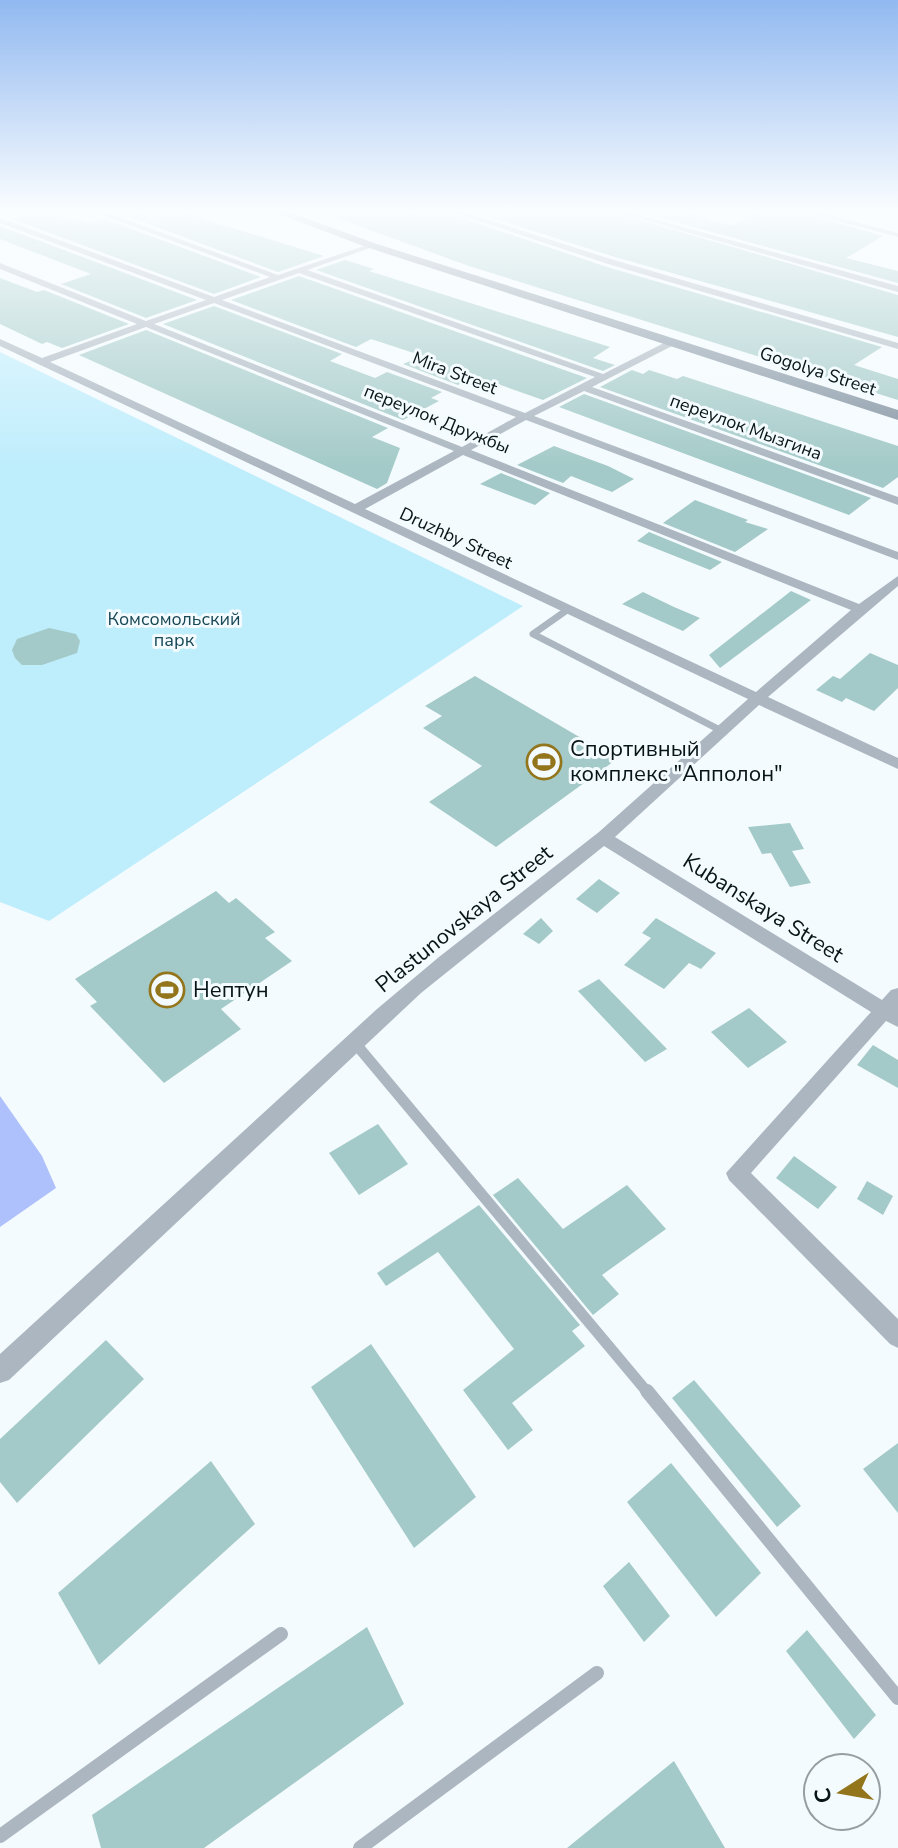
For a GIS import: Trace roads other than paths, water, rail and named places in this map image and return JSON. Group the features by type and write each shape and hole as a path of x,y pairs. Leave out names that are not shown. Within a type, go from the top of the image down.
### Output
{"street":[{"name":"переулок Дружбы","path":"75,295 859,609"},
{"name":"Mira Street","path":"201,295 898,556"},
{"path":"42,361 227,295"},
{"path":"370,295 603,377"},
{"name":"Gogolya Street","path":"524,295 898,415"},
{"path":"725,295 898,346"},
{"name":"Druzhby Street","path":"0,342 898,764"},
{"path":"354,510 524,417 671,343"},
{"name":"переулок Мызгина","path":"583,387 898,501"},
{"name":"Plastunovskaya Street","path":"0,1371 403,995 603,837 755,698 859,609 898,580"},
{"name":"Kubanskaya Street","path":"603,837 893,1008"},
{"path":"893,1008 737,1173 898,1336"}],"lane":[{"path":"567,610 533,634 720,730"},
{"path":"355,1043 548,1270 898,1698"},
{"path":"0,1836 281,1634"},
{"path":"360,1848 597,1673"}],"water":[{"path":"0,1096 42,1156 56,1188 0,1227"}],"place":[{"name":"Спортивный комплекс \"Апполон\"","path":"544,762"},
{"name":"Нептун","path":"167,990"}],"park label":[{"name":"Комсомольский парк","path":"174,629"}]}
